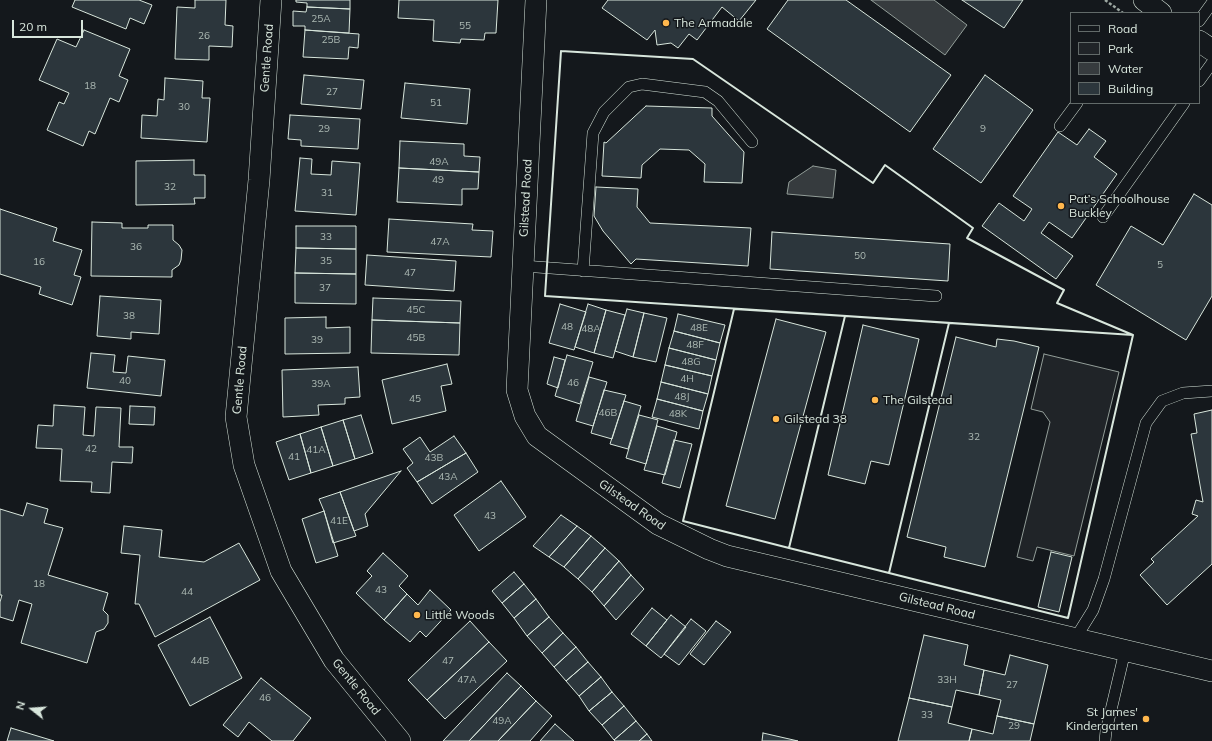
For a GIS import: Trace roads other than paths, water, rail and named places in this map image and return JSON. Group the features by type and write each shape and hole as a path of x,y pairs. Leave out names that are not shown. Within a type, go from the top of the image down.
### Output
{"street":[{"name":"Gentle Road","path":"271,0 259,180 236,417 244,465 281,572 334,660 400,741"},
{"name":"Gilstead Road","path":"536,0 517,390 525,416 537,436 658,524 708,549 727,556 1212,671"},
{"path":"1200,42 1212,50"}],"lane":[{"path":"1200,20 1212,3"},
{"path":"1200,80 1212,63"},
{"path":"583,271 593,134 604,112 629,87 642,84 705,92 718,101 752,142"},
{"path":"1060,126 1076,104"},
{"path":"1103,217 1183,104"},
{"path":"523,266 936,296"},
{"path":"1075,639 1093,610 1102,585 1146,423 1162,401 1183,393 1212,391"},
{"path":"1105,741 1125,651"}],"water":[{"path":"871,0 934,0 967,25 945,55"},
{"path":"813,166 836,170 833,198 787,194 789,182"}],"place":[{"name":"The Armadale","path":"666,23"},
{"name":"Pat’s Schoolhouse Buckley","path":"1061,206"},
{"name":"The Gilstead","path":"875,400"},
{"name":"Gilstead 38","path":"776,419"},
{"name":"Little Woods","path":"417,615"},
{"name":"St James' Kindergarten","path":"1146,719"}]}
